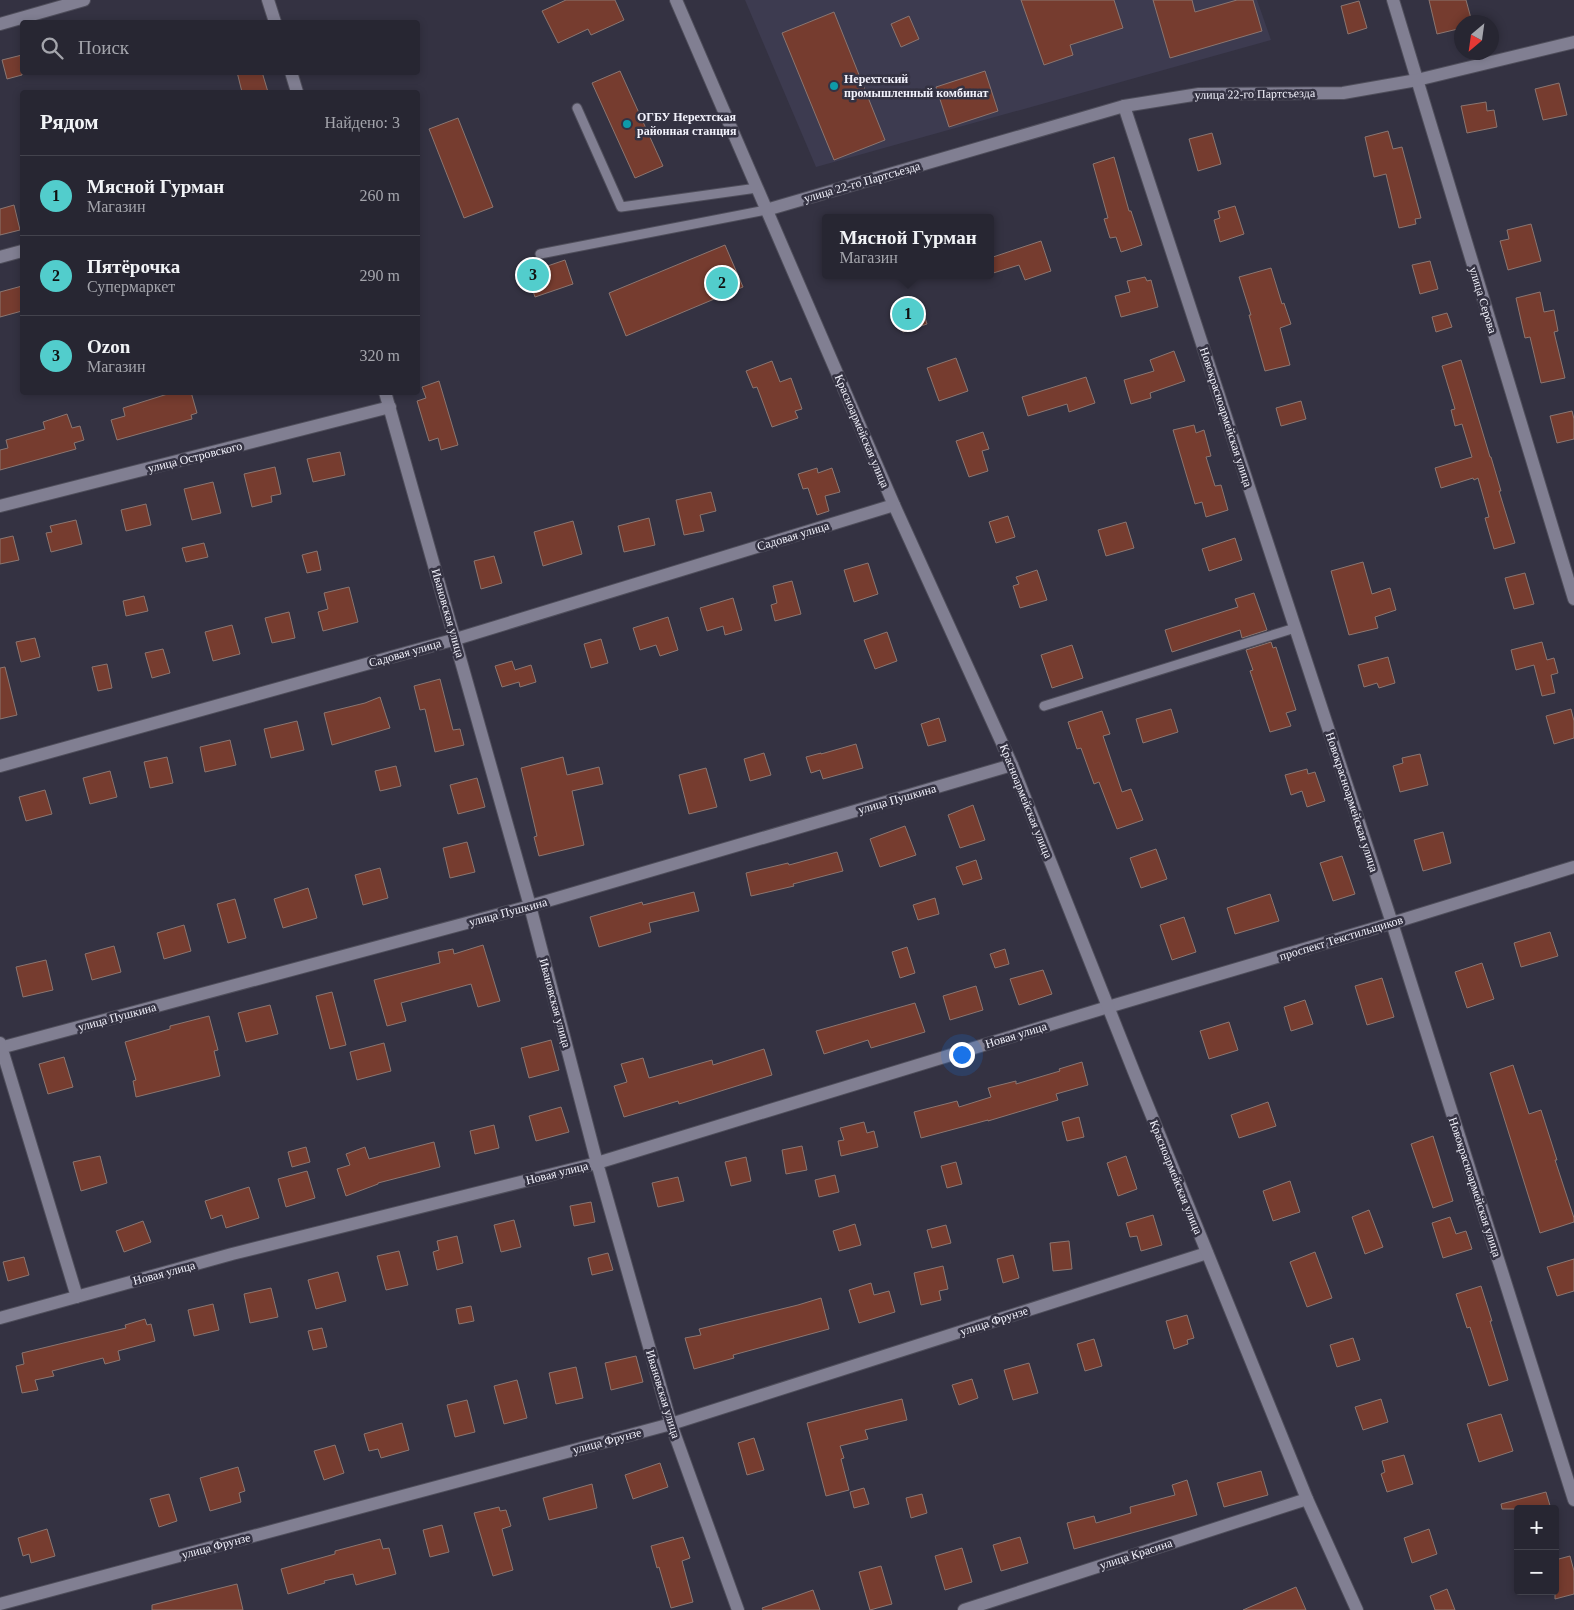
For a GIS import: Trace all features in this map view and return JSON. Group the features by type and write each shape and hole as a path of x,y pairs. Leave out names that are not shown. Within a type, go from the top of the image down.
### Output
{"street":[{"path":"0,24 84,0"},
{"path":"268,0 274,20"},
{"name":"Красноармейская улица","path":"676,0 894,506 1012,765 1307,1499 1358,1610"},
{"name":"улица Серова","path":"1394,0 1574,599"},
{"name":"улица 22-го Партсъезда","path":"766,210 1124,106 1199,94 1343,93 1417,80 1574,42"},
{"path":"292,75 297,90"},
{"name":"Новокрасноармейская улица","path":"1124,106 1392,923 1574,1500"},
{"path":"0,256 20,251"},
{"name":"Ивановская улица","path":"386,395 456,638 530,906 597,1163 671,1424 738,1610"},
{"name":"улица Островского","path":"0,506 390,408"},
{"name":"Садовая улица","path":"0,766 456,638 894,506"},
{"name":"улица Пушкина","path":"0,1047 530,906 1012,765"},
{"name":"проспект Текстильщиков","path":"1108,1007 1574,867"},
{"name":"Новая улица","path":"0,1318 232,1254 597,1163 1108,1007"},
{"path":"0,1047 78,1297"},
{"name":"улица Фрунзе","path":"0,1604 671,1424 1207,1254"},
{"name":"улица Красина","path":"964,1610 1307,1499"}],"lane":[{"path":"577,108 621,207 757,188"},
{"path":"540,254 766,210"},
{"path":"1044,706 1295,628"}],"shaded area":[{"path":"745,0 1257,0 1271,40 816,167"}],"building":[{"path":"566,0 615,0 624,20 591,35 588,29 558,43 542,11"},
{"path":"1021,0 1114,0 1123,28 1070,45 1073,55 1044,65"},
{"path":"1153,0 1192,0 1195,12 1237,0 1253,0 1262,31 1170,58"},
{"path":"1429,0 1466,0 1470,15 1454,15 1454,30 1437,34"},
{"path":"1359,1 1367,28 1348,34 1341,6"},
{"name":"Нерехтский промышленный комбинат","path":"834,12 885,140 834,160 782,33"},
{"path":"909,16 919,39 901,47 891,24"},
{"path":"20,56 20,75 22,75 7,79 2,60"},
{"name":"ОГБУ Нерехтская районная станция","path":"620,71 663,166 635,178 592,83"},
{"path":"985,71 998,111 949,127 936,87"},
{"path":"238,75 263,75 267,90 242,90"},
{"path":"1559,83 1567,115 1543,120 1535,89"},
{"path":"1486,102 1487,111 1494,110 1497,127 1467,133 1461,106"},
{"path":"458,118 493,207 464,218 429,129"},
{"path":"1388,131 1393,149 1402,147 1421,218 1415,219 1416,224 1399,228 1386,174 1374,177 1365,137"},
{"path":"1212,133 1221,164 1198,171 1189,139"},
{"path":"1114,157 1129,211 1131,211 1142,245 1121,252 1116,237 1110,238 1104,219 1108,218 1093,164"},
{"path":"14,205 20,230 0,235 0,209"},
{"path":"1235,206 1244,234 1220,242 1214,220 1220,218 1218,211"},
{"path":"1531,224 1541,261 1508,270 1500,241 1509,239 1507,230"},
{"path":"1041,241 1051,271 1025,280 1019,265 994,273 994,257"},
{"path":"725,245 743,287 626,336 609,293"},
{"path":"565,260 573,284 535,297 527,273"},
{"path":"1430,261 1438,289 1420,294 1412,265"},
{"path":"1271,268 1282,304 1284,303 1291,324 1280,328 1290,365 1265,371 1239,277"},
{"path":"1145,277 1147,281 1151,280 1158,307 1121,317 1115,296 1130,292 1127,281"},
{"path":"20,287 20,312 0,317 0,292"},
{"path":"1540,292 1544,312 1554,310 1558,331 1554,332 1565,378 1541,383 1530,337 1525,338 1516,298"},
{"path":"920,302 927,324 903,332 896,310"},
{"path":"1447,313 1452,327 1436,332 1432,317"},
{"path":"1174,351 1185,381 1150,393 1151,398 1131,404 1124,380 1154,371 1150,360"},
{"path":"956,358 968,391 939,401 927,368"},
{"path":"1461,360 1515,543 1494,549 1485,518 1489,517 1478,478 1441,488 1435,468 1472,457 1462,424 1455,426 1451,410 1455,409 1442,366"},
{"path":"772,361 780,382 791,378 802,409 795,411 798,418 772,427 757,387 753,388 746,371"},
{"path":"1086,377 1095,403 1069,412 1067,404 1028,416 1022,397"},
{"path":"439,381 458,445 441,450 438,438 429,441 417,401 426,398 422,387"},
{"path":"164,395 192,395 197,413 191,415 192,419 117,440 111,420 125,416 123,408"},
{"path":"1301,401 1306,419 1281,426 1276,408"},
{"path":"1572,411 1574,439 1557,443 1550,416"},
{"path":"67,414 72,428 80,426 84,440 74,443 76,449 0,470 0,450 8,448 6,440 45,429 43,422"},
{"path":"1194,425 1196,433 1204,430 1211,456 1206,457 1215,486 1221,485 1228,510 1206,517 1202,502 1195,504 1173,430"},
{"path":"983,432 989,449 982,451 988,471 969,477 956,441"},
{"path":"340,452 345,475 313,482 307,459"},
{"path":"275,467 281,494 271,496 272,502 252,507 244,474"},
{"path":"817,468 818,473 832,468 840,492 825,496 829,511 817,515 808,488 803,489 798,474"},
{"path":"213,482 221,513 192,520 184,489"},
{"path":"711,492 716,511 700,515 704,531 684,535 676,500"},
{"path":"146,504 151,525 126,531 121,510"},
{"path":"1008,516 1015,537 996,543 989,522"},
{"path":"649,518 655,545 624,552 618,526"},
{"path":"76,520 82,544 51,552 46,533 52,532 50,526"},
{"path":"573,521 582,554 543,566 534,532"},
{"path":"1126,522 1134,548 1106,556 1098,530"},
{"path":"13,536 19,560 0,564 0,539"},
{"path":"1235,538 1242,560 1209,571 1202,549"},
{"path":"204,543 208,557 186,562 182,548"},
{"path":"317,551 321,570 307,573 302,555"},
{"path":"494,556 502,583 481,589 474,561"},
{"path":"1363,562 1372,594 1390,588 1396,610 1375,617 1378,628 1349,635 1331,571"},
{"path":"868,563 878,594 854,602 844,570"},
{"path":"1037,570 1047,600 1020,608 1013,586 1019,584 1016,577"},
{"path":"1525,573 1534,604 1514,609 1505,578"},
{"path":"792,581 801,614 775,621 771,605 777,603 773,586"},
{"path":"349,587 358,622 323,631 318,612 328,609 324,593"},
{"path":"1254,593 1267,630 1242,638 1240,630 1172,652 1165,630 1238,607 1235,599"},
{"path":"144,596 148,611 126,616 123,601"},
{"path":"733,598 742,630 725,635 723,626 707,631 700,608"},
{"path":"289,612 295,638 272,643 265,618"},
{"path":"668,617 678,650 660,656 656,645 640,650 633,628"},
{"path":"232,625 240,654 213,661 205,632"},
{"path":"887,632 897,661 875,669 864,640"},
{"path":"35,638 40,657 21,662 16,642"},
{"path":"601,639 608,663 591,668 584,644"},
{"path":"1271,642 1273,648 1276,647 1296,710 1286,713 1291,726 1270,732 1250,671 1253,670 1246,650"},
{"path":"1542,642 1547,660 1554,658 1558,673 1551,675 1555,693 1542,696 1534,665 1516,670 1511,650"},
{"path":"1072,645 1083,678 1052,688 1041,655"},
{"path":"163,649 170,673 152,678 145,653"},
{"path":"1388,657 1395,683 1379,688 1377,683 1364,687 1358,665"},
{"path":"512,661 515,670 531,665 536,682 520,687 519,682 502,687 495,666"},
{"path":"107,664 112,688 98,691 92,667"},
{"path":"5,667 17,715 0,719 0,668"},
{"path":"440,679 453,730 460,729 464,745 435,752 425,709 420,710 414,686"},
{"path":"380,697 390,728 332,745 324,713 365,703"},
{"path":"1171,709 1178,732 1143,743 1136,719"},
{"path":"1571,709 1574,721 1574,738 1554,744 1546,716"},
{"path":"1102,711 1110,734 1103,736 1122,792 1131,789 1143,820 1117,829 1099,782 1094,784 1081,748 1077,749 1068,722"},
{"path":"939,718 946,741 928,746 921,724"},
{"path":"297,721 304,750 271,758 264,729"},
{"path":"230,740 236,765 205,772 200,747"},
{"path":"856,744 863,768 823,779 820,770 811,773 806,757"},
{"path":"764,753 771,775 750,781 744,759"},
{"path":"1420,754 1428,785 1400,792 1393,766 1403,763 1402,758"},
{"path":"167,757 173,783 150,788 144,762"},
{"path":"563,757 567,775 599,767 603,784 572,791 584,845 539,856 534,837 537,836 521,768"},
{"path":"396,766 401,786 380,791 375,771"},
{"path":"706,768 717,807 689,814 679,775"},
{"path":"1307,769 1308,774 1315,772 1325,801 1307,807 1302,791 1291,795 1285,775"},
{"path":"110,771 117,797 90,804 83,778"},
{"path":"477,778 485,807 458,814 450,785"},
{"path":"45,790 52,814 26,821 19,797"},
{"path":"973,805 985,840 960,848 948,815"},
{"path":"905,826 916,855 880,867 870,839"},
{"path":"1443,832 1451,863 1423,871 1414,840"},
{"path":"467,842 475,872 450,878 443,848"},
{"path":"1156,849 1167,879 1141,888 1130,858"},
{"path":"837,852 843,871 793,884 794,886 751,896 746,873 788,863 789,865"},
{"path":"1342,856 1355,894 1333,901 1320,863"},
{"path":"976,860 982,879 963,885 956,867"},
{"path":"380,868 388,898 363,905 355,875"},
{"path":"308,888 317,918 283,928 274,899"},
{"path":"694,892 699,911 649,923 651,932 599,947 590,917 642,902 643,905"},
{"path":"1270,894 1279,921 1235,934 1227,908"},
{"path":"935,898 939,914 918,920 913,905"},
{"path":"235,899 246,938 228,943 217,904"},
{"path":"1184,917 1196,952 1172,960 1160,925"},
{"path":"184,925 191,951 164,959 157,933"},
{"path":"1550,932 1558,956 1521,967 1514,943"},
{"path":"483,945 500,1001 478,1007 471,984 401,1003 406,1021 387,1026 374,980 440,963 438,952 453,949 454,954"},
{"path":"114,946 121,972 92,980 85,954"},
{"path":"907,947 915,973 900,978 892,952"},
{"path":"1005,949 1009,964 995,968 990,954"},
{"path":"46,960 53,990 23,997 16,967"},
{"path":"1482,963 1494,999 1467,1008 1455,972"},
{"path":"1043,970 1052,994 1019,1005 1010,979"},
{"path":"1382,978 1394,1017 1367,1025 1355,986"},
{"path":"976,986 983,1010 950,1020 943,996"},
{"path":"332,992 346,1045 330,1049 316,996"},
{"path":"1305,1000 1313,1024 1291,1031 1284,1007"},
{"path":"915,1003 925,1032 871,1048 868,1040 824,1054 816,1031"},
{"path":"270,1005 278,1034 246,1042 238,1013"},
{"path":"209,1016 218,1050 214,1051 220,1076 136,1097 133,1081 136,1080 125,1042 170,1029 170,1026"},
{"path":"1229,1022 1238,1050 1209,1059 1200,1031"},
{"path":"551,1040 559,1070 529,1078 521,1048"},
{"path":"384,1043 391,1071 357,1080 350,1052"},
{"path":"764,1049 772,1075 679,1104 678,1101 624,1117 614,1086 627,1082 621,1064 643,1058 649,1078 712,1060 713,1065"},
{"path":"64,1057 73,1087 48,1094 39,1064"},
{"path":"1082,1062 1088,1085 1056,1094 1058,1100 988,1121 921,1138 914,1112 957,1101 959,1107 991,1097 988,1088 1016,1081 1016,1084 1060,1071 1059,1069"},
{"path":"1513,1065 1529,1114 1541,1110 1574,1218 1574,1222 1540,1233 1490,1073"},
{"path":"1268,1102 1276,1126 1239,1138 1231,1115"},
{"path":"561,1107 569,1132 536,1141 529,1116"},
{"path":"1079,1117 1084,1137 1067,1141 1062,1122"},
{"path":"864,1122 867,1133 874,1131 878,1147 841,1156 838,1141 844,1140 840,1128"},
{"path":"494,1125 499,1148 475,1154 470,1131"},
{"path":"1433,1136 1453,1201 1433,1208 1411,1144"},
{"path":"434,1142 440,1167 378,1183 346,1196 337,1169 350,1165 346,1154 365,1147 369,1159"},
{"path":"802,1146 807,1170 786,1174 782,1150"},
{"path":"306,1147 310,1162 292,1167 288,1152"},
{"path":"100,1156 107,1183 81,1191 73,1162"},
{"path":"1126,1156 1137,1189 1118,1196 1107,1163"},
{"path":"746,1157 751,1181 731,1186 725,1162"},
{"path":"956,1162 962,1184 947,1188 941,1166"},
{"path":"307,1171 315,1198 286,1207 278,1179"},
{"path":"835,1175 839,1192 819,1197 815,1180"},
{"path":"678,1177 684,1201 658,1207 652,1183"},
{"path":"1290,1181 1300,1212 1273,1221 1263,1191"},
{"path":"249,1187 259,1218 226,1228 222,1215 211,1219 205,1201"},
{"path":"591,1202 595,1222 574,1226 570,1206"},
{"path":"1369,1210 1383,1247 1365,1254 1352,1217"},
{"path":"1153,1215 1162,1245 1141,1251 1137,1236 1130,1237 1126,1223"},
{"path":"1450,1217 1456,1234 1466,1231 1472,1249 1443,1258 1432,1223"},
{"path":"514,1220 521,1247 501,1252 494,1225"},
{"path":"143,1221 151,1242 124,1252 116,1231"},
{"path":"855,1224 861,1245 839,1251 833,1231"},
{"path":"946,1225 951,1243 932,1248 927,1230"},
{"path":"457,1236 463,1263 437,1270 433,1252 439,1250 437,1241"},
{"path":"1069,1241 1072,1269 1053,1271 1050,1243"},
{"path":"399,1251 408,1285 386,1290 377,1256"},
{"path":"1315,1252 1332,1298 1307,1307 1290,1262"},
{"path":"608,1253 613,1270 592,1275 588,1258"},
{"path":"1013,1255 1019,1278 1003,1283 997,1259"},
{"path":"24,1257 29,1275 8,1281 3,1262"},
{"path":"1574,1259 1574,1291 1557,1296 1547,1267"},
{"path":"943,1266 948,1289 939,1291 941,1300 921,1305 914,1273"},
{"path":"338,1272 346,1301 316,1309 308,1280"},
{"path":"871,1283 874,1295 889,1291 895,1312 859,1323 849,1290"},
{"path":"1481,1286 1508,1380 1489,1386 1470,1327 1467,1328 1456,1294"},
{"path":"271,1288 278,1317 250,1323 244,1294"},
{"path":"821,1298 829,1329 733,1355 734,1358 694,1369 685,1338 701,1335 699,1329"},
{"path":"213,1304 219,1330 194,1336 188,1310"},
{"path":"471,1306 474,1321 459,1324 456,1309"},
{"path":"1187,1315 1194,1338 1187,1340 1188,1344 1174,1349 1166,1321"},
{"path":"145,1319 147,1325 151,1324 155,1341 118,1351 120,1360 105,1364 103,1358 52,1371 54,1376 35,1380 38,1390 22,1393 16,1366 24,1364 22,1353 126,1328 125,1325"},
{"path":"322,1328 327,1347 313,1350 308,1331"},
{"path":"1353,1338 1360,1360 1337,1367 1330,1345"},
{"path":"1094,1339 1102,1366 1085,1371 1077,1344"},
{"path":"636,1356 643,1382 611,1390 605,1363"},
{"path":"1029,1363 1038,1393 1013,1400 1004,1370"},
{"path":"576,1367 583,1398 556,1404 549,1373"},
{"path":"972,1379 978,1398 959,1405 952,1385"},
{"path":"517,1380 527,1418 504,1424 494,1386"},
{"path":"902,1399 907,1420 865,1430 868,1439 840,1446 844,1458 841,1459 849,1490 826,1496 807,1423"},
{"path":"1381,1399 1388,1422 1363,1430 1355,1407"},
{"path":"467,1400 475,1432 455,1437 447,1405"},
{"path":"1501,1414 1513,1451 1479,1462 1467,1424"},
{"path":"402,1423 409,1450 381,1458 378,1449 369,1451 364,1434"},
{"path":"754,1438 764,1470 747,1475 738,1443"},
{"path":"335,1445 344,1473 324,1480 314,1451"},
{"path":"1404,1455 1413,1484 1387,1492 1381,1474 1385,1472 1382,1461"},
{"path":"660,1463 668,1487 633,1499 625,1475"},
{"path":"238,1467 245,1491 239,1493 241,1502 210,1511 200,1478"},
{"path":"1261,1471 1268,1495 1224,1507 1217,1483"},
{"path":"1187,1480 1197,1515 1074,1549 1067,1523 1094,1516 1096,1523 1131,1513 1130,1507 1175,1495 1172,1485"},
{"path":"592,1484 597,1508 549,1520 543,1498"},
{"path":"864,1488 869,1504 854,1508 850,1492"},
{"path":"1546,1492 1550,1505 1514,1505 1514,1509 1502,1509 1501,1504"},
{"path":"169,1494 177,1521 159,1527 150,1499"},
{"path":"922,1494 927,1513 911,1518 906,1498"},
{"path":"499,1507 500,1511 506,1510 511,1526 502,1529 513,1570 493,1576 474,1513"},
{"path":"442,1525 449,1552 430,1557 423,1530"},
{"path":"47,1529 55,1556 31,1563 29,1554 23,1556 18,1538"},
{"path":"1429,1529 1437,1554 1412,1563 1404,1538"},
{"path":"683,1537 690,1558 682,1561 693,1602 671,1608 651,1546"},
{"path":"1020,1537 1028,1563 1001,1571 993,1545"},
{"path":"380,1539 383,1549 389,1548 396,1574 356,1585 353,1574 324,1581 325,1583 288,1594 281,1569 335,1554 335,1551"},
{"path":"962,1548 972,1582 945,1590 935,1556"},
{"path":"1570,1556 1574,1571 1574,1594 1555,1599 1555,1595 1559,1595 1559,1559"},
{"path":"881,1566 892,1604 870,1610 859,1572"},
{"path":"237,1584 243,1610 152,1610 152,1605"},
{"path":"1296,1587 1306,1610 1243,1610"},
{"path":"1447,1589 1455,1610 1435,1610 1430,1596"},
{"path":"813,1590 820,1610 763,1610 762,1608"}],"place":[{"name":"Нерехтский промышленный комбинат","path":"834,86"},
{"name":"ОГБУ Нерехтская районная станция","path":"627,124"},
{"name":"Ozon","path":"533,275"},
{"name":"Пятёрочка","path":"722,283"},
{"name":"Мясной Гурман","path":"908,314"}]}
